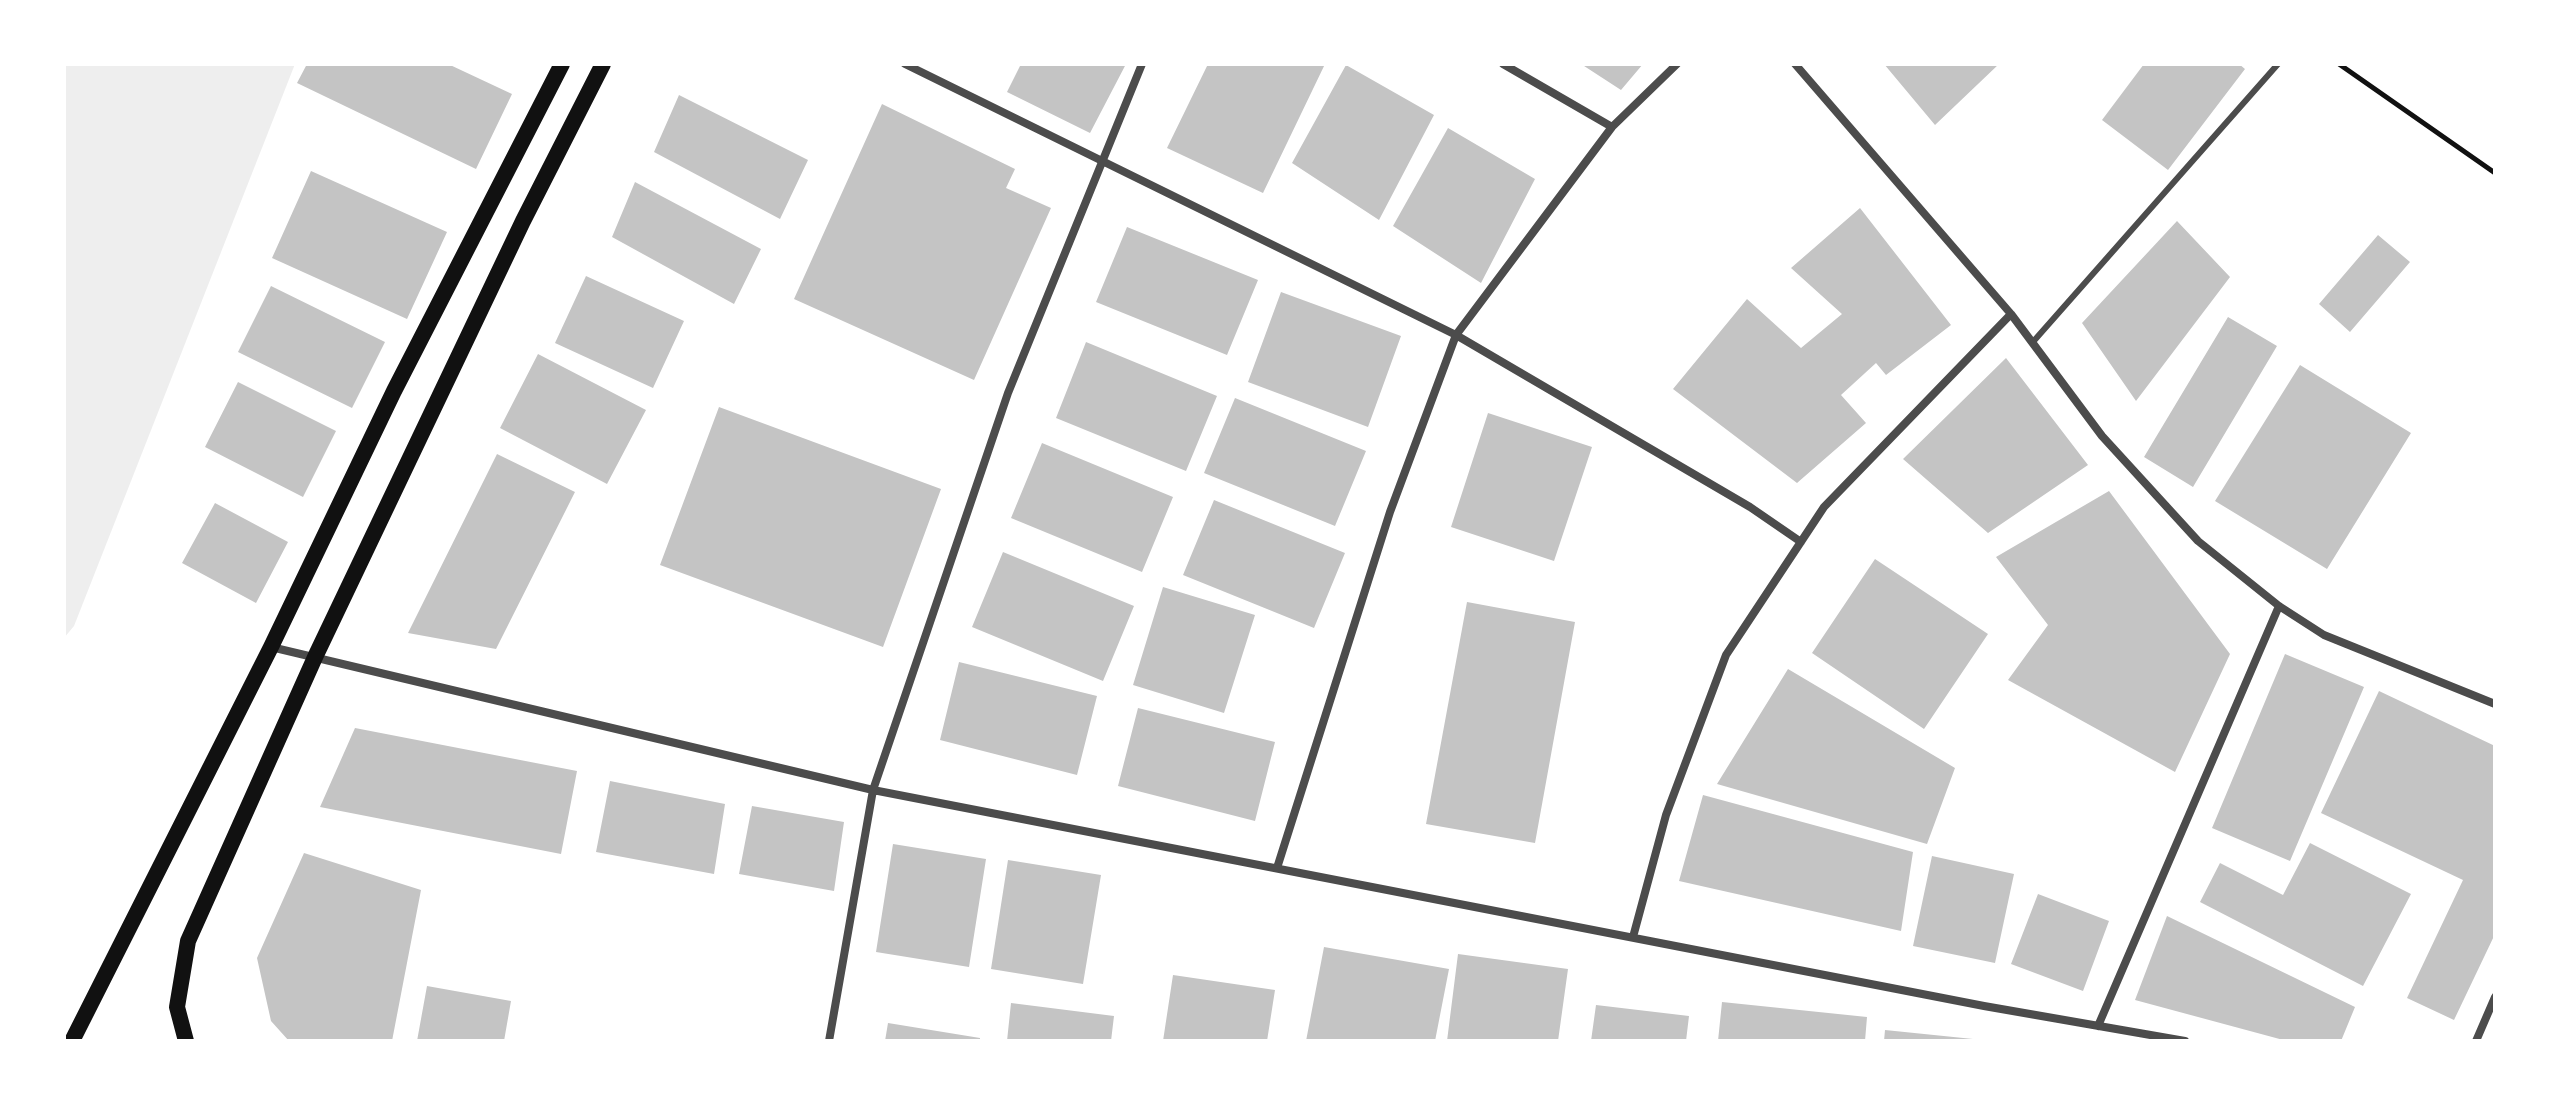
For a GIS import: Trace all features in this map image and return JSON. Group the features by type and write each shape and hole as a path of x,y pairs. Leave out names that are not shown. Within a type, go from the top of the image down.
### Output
{"main road":[{"path":"72,1041 271,647 394,391 562,64"},
{"path":"186,1041 177,1007 188,941 314,659 523,221 603,64"}],"street":[{"path":"905,64 1456,335 1750,507 1801,542"},
{"path":"829,1041 873,790 1008,393 1142,64"},
{"path":"1503,64 1612,127"},
{"path":"1277,868 1390,512 1456,335 1612,127 1677,64"},
{"path":"1795,64 2011,314 2102,436 2198,541 2279,606 2324,635 2495,704"},
{"path":"1633,937 1666,815 1726,655 1824,507 2011,314"},
{"path":"2098,1026 2279,606"},
{"path":"271,647 873,790 2185,1041"},
{"path":"2476,1041 2495,997"}],"lane":[{"path":"2032,343 2278,64"}],"path":[{"path":"2339,64 2495,173"}],"shaded area":[{"path":"64,64 295,64 74,626 64,638"}],"building":[{"path":"307,64 448,64 512,94 476,169 297,83"},
{"path":"1021,64 1126,64 1090,133 1007,92"},
{"path":"1208,64 1325,64 1263,193 1167,148"},
{"path":"1581,64 1643,64 1621,90"},
{"path":"1884,64 1999,64 1935,125"},
{"path":"2144,64 2239,64 2245,69 2168,170 2102,120"},
{"path":"1346,65 1434,115 1379,220 1292,163"},
{"path":"679,95 808,160 780,219 654,152"},
{"path":"882,104 1015,169 1006,188 1051,208 974,380 794,299"},
{"path":"1448,128 1535,179 1481,283 1393,226"},
{"path":"311,171 447,232 407,319 272,258"},
{"path":"635,182 761,249 734,304 612,237"},
{"path":"1860,208 1951,325 1886,375 1876,363 1841,395 1866,423 1797,483 1673,389 1747,299 1801,348 1842,314 1791,268"},
{"path":"2177,221 2230,277 2136,401 2082,323"},
{"path":"1127,227 1258,280 1227,355 1096,302"},
{"path":"2378,235 2410,262 2350,332 2319,304"},
{"path":"586,276 684,321 653,388 555,343"},
{"path":"271,286 385,342 352,408 238,352"},
{"path":"1281,292 1401,336 1368,427 1248,382"},
{"path":"2228,317 2277,346 2193,487 2144,457"},
{"path":"1086,342 1217,396 1186,471 1056,418"},
{"path":"538,354 646,410 607,484 500,428"},
{"path":"2006,358 2088,465 1988,533 1903,459"},
{"path":"2300,365 2411,433 2327,569 2215,501"},
{"path":"238,382 336,431 303,497 205,447"},
{"path":"1235,398 1366,451 1335,526 1204,473"},
{"path":"719,407 941,489 883,647 660,565"},
{"path":"1488,413 1592,447 1554,561 1451,527"},
{"path":"1042,443 1173,497 1142,572 1011,518"},
{"path":"497,454 575,492 496,649 408,633"},
{"path":"2109,491 2230,654 2175,772 2008,680 2048,625 1996,557"},
{"path":"1214,500 1345,553 1314,628 1183,575"},
{"path":"215,503 288,542 256,603 182,563"},
{"path":"1003,552 1134,606 1103,681 972,627"},
{"path":"1875,559 1988,634 1924,729 1812,653"},
{"path":"1163,587 1255,615 1224,713 1133,685"},
{"path":"1467,602 1575,622 1535,843 1426,824"},
{"path":"2285,654 2364,687 2290,861 2212,828"},
{"path":"959,662 1097,696 1077,775 940,740"},
{"path":"1788,669 1955,768 1927,844 1717,784"},
{"path":"2379,691 2495,746 2495,934 2454,1020 2407,998 2463,880 2321,813"},
{"path":"1138,708 1275,742 1255,821 1118,786"},
{"path":"355,728 577,771 561,854 320,807"},
{"path":"610,781 725,804 714,874 596,852"},
{"path":"1703,795 1913,852 1901,931 1679,881"},
{"path":"752,806 844,822 834,891 739,874"},
{"path":"2310,843 2411,894 2363,986 2200,902 2220,863 2283,895"},
{"path":"893,844 986,859 969,967 876,952"},
{"path":"304,853 421,890 392,1041 289,1041 271,1021 257,958"},
{"path":"1932,856 2014,874 1995,963 1913,946"},
{"path":"1008,860 1101,875 1083,984 991,969"},
{"path":"2038,894 2109,921 2083,991 2011,964"},
{"path":"2167,916 2355,1007 2341,1041 2287,1041 2135,1000"},
{"path":"1324,947 1449,969 1435,1041 1306,1041"},
{"path":"1458,954 1568,969 1558,1041 1447,1041"},
{"path":"1173,975 1275,990 1267,1041 1163,1041"},
{"path":"427,986 511,1001 504,1041 417,1041"},
{"path":"1722,1002 1867,1017 1865,1041 1718,1041"},
{"path":"1011,1003 1114,1016 1111,1041 1007,1041"},
{"path":"1596,1005 1689,1016 1686,1041 1591,1041"},
{"path":"888,1023 980,1038 980,1041 885,1041"},
{"path":"1885,1030 1973,1039 1884,1041"}]}
